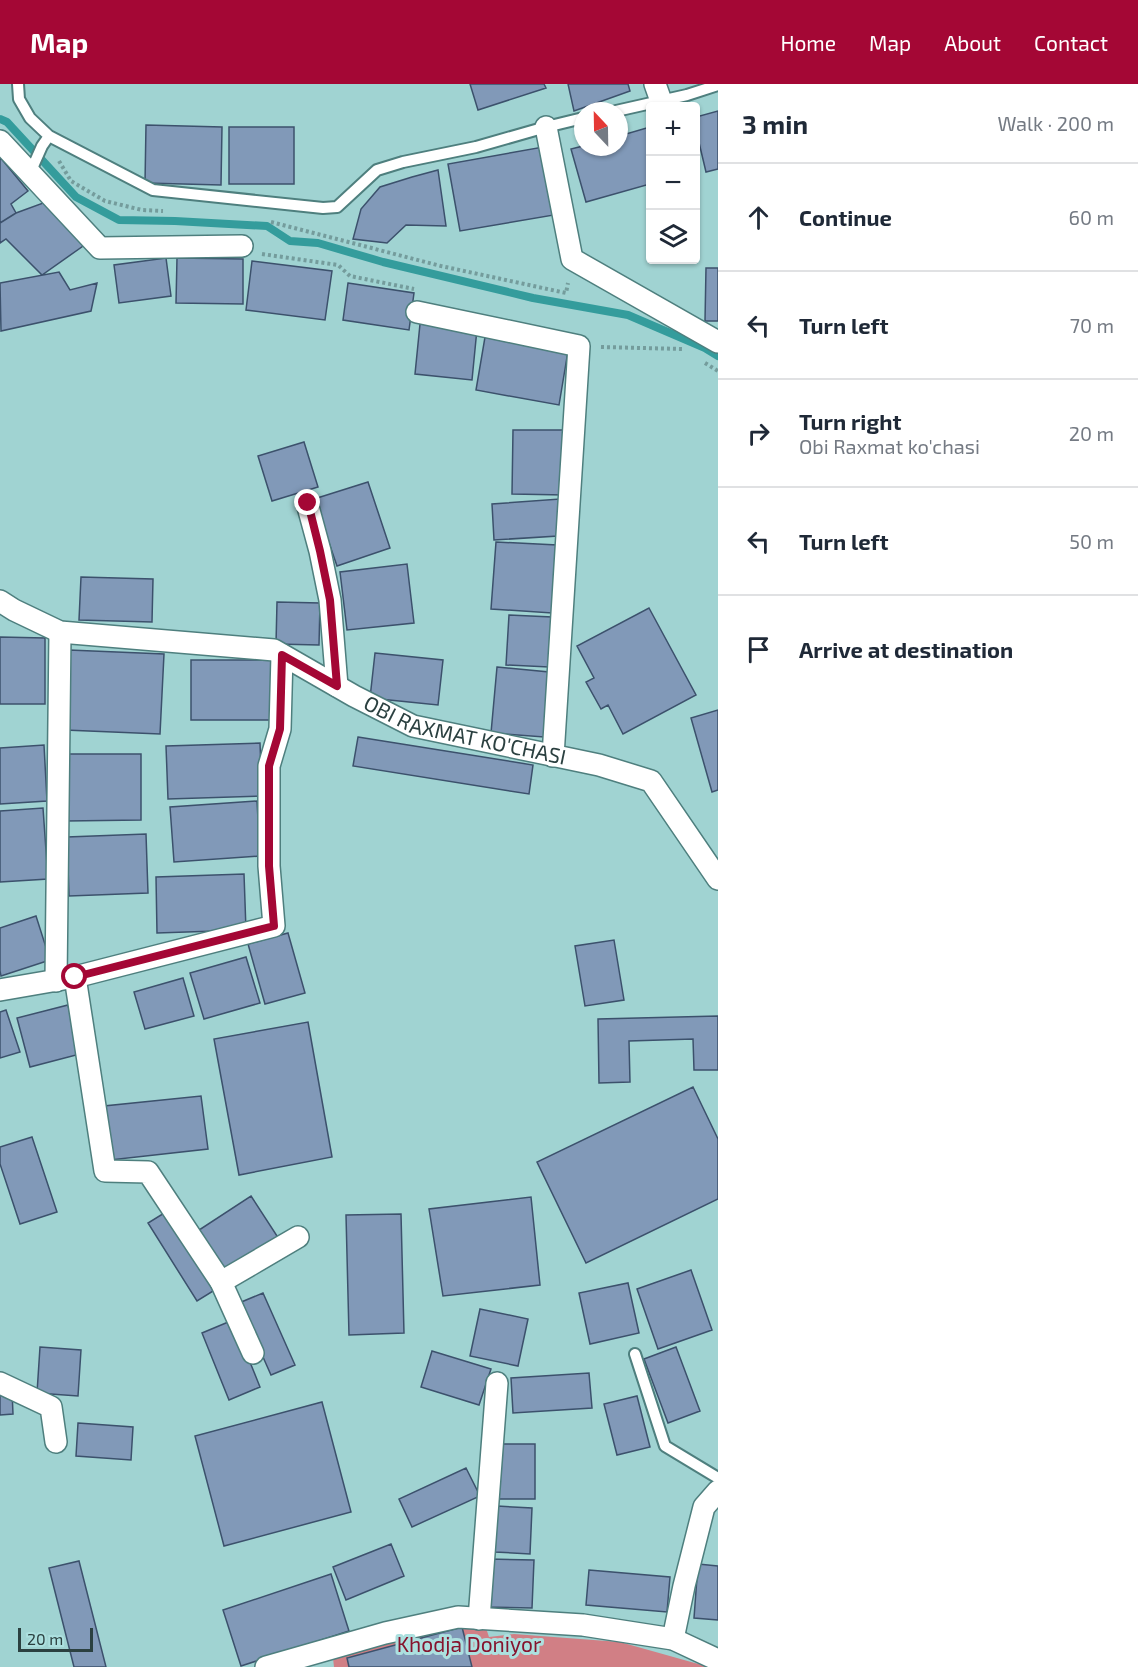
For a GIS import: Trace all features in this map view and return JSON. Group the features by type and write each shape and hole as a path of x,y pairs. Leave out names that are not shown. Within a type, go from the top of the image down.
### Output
{"street":[{"path":"546,127 572,259 718,342"},
{"path":"0,141 32,169 100,248 242,246"},
{"path":"417,312 579,346 553,756"},
{"path":"308,503 330,600 337,686"},
{"name":"OBI RAXMAT KO'CHASI","path":"0,601 60,632 274,650 413,726 598,765 651,781 718,879"},
{"path":"60,632 66,979 105,1171 148,1172 222,1282 254,1353"},
{"path":"0,990 66,979 274,926 269,866 269,766 280,729 282,655"},
{"path":"222,1282 298,1237"},
{"path":"0,1383 51,1407 56,1442"},
{"path":"479,1618 497,1383"},
{"path":"673,1639 704,1507 718,1491"},
{"path":"266,1667 385,1633 458,1617 583,1625 673,1639 718,1660"}],"lane":[{"path":"18,84 19,99 46,141 153,190 323,208 337,207 377,170 403,162 476,147 574,120"},
{"path":"628,106 658,92 718,86"},
{"path":"32,169 46,141"},
{"path":"635,1354 665,1446 718,1478"}],"path":[{"path":"46,141 71,181 105,201 142,210 165,211"},
{"path":"267,221 441,266 566,293 572,259"},
{"path":"242,246 263,255 338,265 350,276 418,290 417,312"},
{"path":"579,346 683,349 692,355"},
{"path":"701,360 718,371"}],"green space":[{"name":"Khodja Doniyor","path":"470,1622 484,1622 489,1637 514,1634 620,1642 709,1667 334,1667 333,1658"}],"building":[{"path":"470,84 544,84 546,88 478,110"},
{"path":"568,84 628,84 630,91 599,102 574,102 574,111"},
{"path":"718,111 718,169 706,172 700,147 700,116"},
{"path":"146,125 222,127 221,185 145,183"},
{"path":"229,127 294,127 294,184 229,184"},
{"path":"646,128 646,185 586,202 571,149 574,148 574,156 628,156 628,133"},
{"path":"543,147 554,215 460,231 448,164"},
{"path":"0,157 28,191 11,204 16,213 0,223"},
{"path":"438,170 446,226 406,225 387,243 353,239 361,209 380,187"},
{"path":"43,203 86,244 42,275 6,239 0,243 0,223 16,213"},
{"path":"166,258 171,296 119,303 114,265"},
{"path":"177,258 243,259 243,304 176,303"},
{"path":"252,261 332,271 325,320 246,310"},
{"path":"706,268 718,268 718,321 705,321"},
{"path":"59,272 70,290 97,283 91,311 1,331 0,283"},
{"path":"348,283 414,293 409,330 343,320"},
{"path":"420,324 477,329 472,380 415,374"},
{"path":"485,337 568,351 559,405 476,390"},
{"path":"513,430 566,430 565,495 512,494"},
{"path":"304,442 318,487 272,501 258,456"},
{"path":"368,482 390,548 337,566 314,499"},
{"path":"560,499 558,536 494,540 492,504"},
{"path":"496,542 557,545 552,613 491,609"},
{"path":"407,564 414,623 347,630 340,572"},
{"path":"81,577 153,579 152,622 79,620"},
{"path":"277,602 320,603 319,645 276,644"},
{"path":"649,608 696,695 623,734 608,705 601,709 586,682 594,678 577,646"},
{"path":"509,615 552,617 549,667 506,665"},
{"path":"0,637 45,638 45,704 0,704"},
{"path":"69,650 164,654 160,734 65,730"},
{"path":"375,653 443,660 438,705 370,698"},
{"path":"191,660 278,660 278,720 191,720"},
{"path":"497,667 549,672 544,737 491,733"},
{"path":"718,710 718,790 712,792 691,718"},
{"path":"358,737 533,765 529,794 353,766"},
{"path":"260,743 262,796 168,799 166,746"},
{"path":"44,745 47,801 0,804 0,748"},
{"path":"65,754 141,754 141,820 66,821"},
{"path":"257,801 260,856 174,862 170,807"},
{"path":"43,808 48,879 0,882 0,811"},
{"path":"146,834 148,893 69,896 67,837"},
{"path":"244,874 246,930 157,933 156,877"},
{"path":"36,916 50,960 1,976 0,928"},
{"path":"288,933 305,993 265,1004 248,944"},
{"path":"614,940 624,1000 585,1006 575,946"},
{"path":"246,957 260,1003 204,1019 190,973"},
{"path":"183,978 194,1016 145,1029 134,992"},
{"path":"68,1005 80,1054 30,1067 17,1018"},
{"path":"6,1010 20,1052 0,1058 0,1012"},
{"path":"718,1016 718,1070 694,1070 693,1039 629,1041 630,1082 599,1083 598,1019"},
{"path":"308,1022 332,1157 239,1175 214,1039"},
{"path":"693,1087 718,1139 718,1199 586,1263 537,1162"},
{"path":"201,1096 208,1149 110,1160 104,1106"},
{"path":"32,1137 57,1212 20,1224 0,1164 0,1147"},
{"path":"251,1196 279,1239 225,1275 196,1232"},
{"path":"531,1197 540,1285 443,1296 429,1209"},
{"path":"169,1210 218,1288 197,1301 148,1223"},
{"path":"401,1214 404,1333 349,1335 346,1215"},
{"path":"691,1270 712,1330 658,1349 637,1289"},
{"path":"628,1283 639,1333 590,1344 579,1293"},
{"path":"263,1293 295,1365 271,1375 239,1303"},
{"path":"480,1309 528,1319 518,1366 470,1356"},
{"path":"233,1320 260,1387 229,1400 202,1333"},
{"path":"40,1347 81,1350 78,1396 37,1393"},
{"path":"676,1347 700,1411 668,1423 644,1359"},
{"path":"432,1351 491,1369 479,1405 421,1387"},
{"path":"589,1373 592,1408 513,1413 511,1378"},
{"path":"0,1391 12,1391 13,1414 0,1415"},
{"path":"637,1396 650,1447 617,1455 604,1404"},
{"path":"322,1402 351,1512 224,1546 195,1436"},
{"path":"78,1423 133,1427 131,1460 76,1456"},
{"path":"499,1444 535,1444 535,1499 499,1499"},
{"path":"466,1468 480,1496 412,1527 399,1499"},
{"path":"497,1506 532,1508 530,1554 495,1552"},
{"path":"391,1544 404,1576 346,1600 333,1567"},
{"path":"488,1559 534,1560 532,1608 487,1607"},
{"path":"79,1561 106,1667 74,1667 49,1568"},
{"path":"698,1564 718,1566 718,1620 694,1618"},
{"path":"589,1570 670,1577 667,1612 586,1605"},
{"path":"331,1574 349,1631 241,1666 223,1610"},
{"path":"462,1627 472,1667 349,1667 347,1658"}],"waterway":[{"path":"0,119 7,122 76,197 119,220 267,226 290,241 318,243 383,262 533,298 628,315 705,348 718,356"}],"route":[{"path":"75,977 274,926 269,866 269,766 280,729 282,655 337,686 330,600 308,503"}]}
